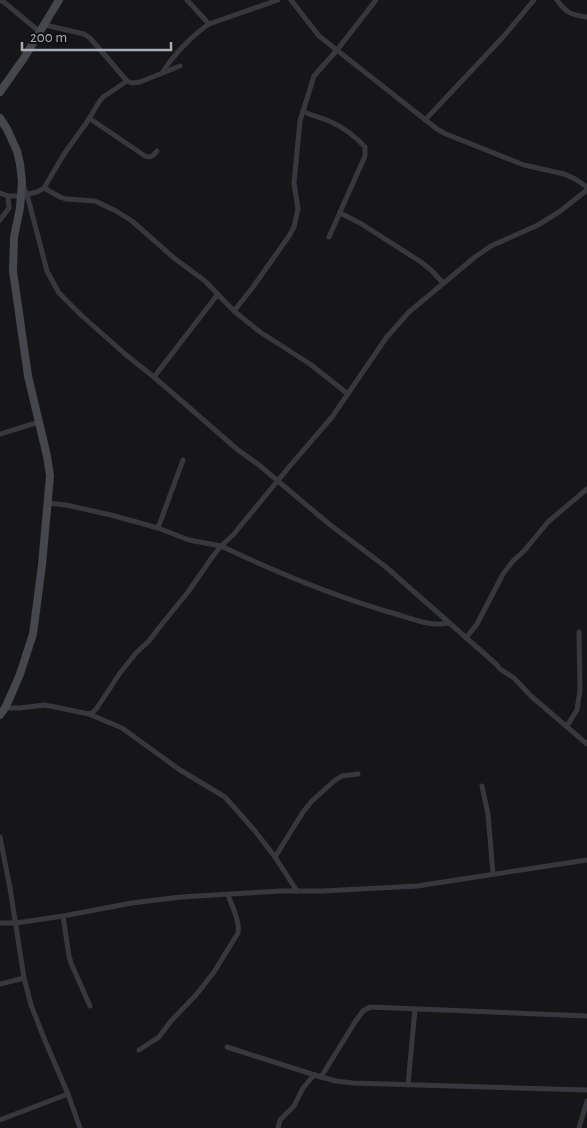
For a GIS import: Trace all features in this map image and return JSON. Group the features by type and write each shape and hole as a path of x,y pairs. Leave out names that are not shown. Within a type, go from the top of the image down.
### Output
{"street":[{"path":"0,0 40,32"},
{"path":"0,92 24,58 59,0"},
{"path":"187,0 209,24"},
{"path":"163,72 185,44 209,24 278,0"},
{"path":"89,714 94,712 136,653 149,642 213,556 233,535 332,417 399,322 475,257 491,246 538,225 559,212 587,188 564,174 524,165 446,134 425,120 319,36 292,0"},
{"path":"234,311 289,236 294,226 298,209 294,192 294,170 298,153 300,121 314,76 376,0"},
{"path":"425,120 504,36 534,0"},
{"path":"557,0 567,12 575,16 587,17"},
{"path":"45,25 84,34 90,38 127,81 132,83 140,82 180,66"},
{"path":"0,193 8,196 23,195 37,192 44,188 64,154 103,97 127,81"},
{"path":"303,111 343,128 355,135 365,147 365,156 329,237"},
{"path":"0,118 17,151 23,195 47,271 59,293 95,328 238,450 329,524 386,567 587,744"},
{"path":"89,118 144,156 149,158 157,151"},
{"path":"44,188 66,199 95,201 116,211 146,232 174,258 205,281 234,311 273,341 321,372 348,394"},
{"path":"0,715 20,674 33,634 42,565 50,476 28,376 13,271 14,237 23,195"},
{"path":"0,220 9,208 8,196"},
{"path":"340,214 360,223 421,262 432,270 443,283"},
{"path":"154,377 218,294"},
{"path":"0,434 39,422"},
{"path":"158,528 183,460"},
{"path":"466,638 477,624 503,574 513,561 524,551 548,522 587,489"},
{"path":"47,503 66,505 111,515 158,528 189,540 222,546 267,568 376,609 418,621 436,624 448,623"},
{"path":"567,726 577,710 580,690 579,632"},
{"path":"5,708 44,705 89,714 122,728 180,770 225,797 256,832 297,891"},
{"path":"275,857 312,801 342,776 358,774"},
{"path":"482,786 488,814 493,874"},
{"path":"0,837 24,978 34,1013 80,1128"},
{"path":"0,923 16,923 132,903 181,897 417,886 587,860"},
{"path":"139,1050 158,1037 196,995 214,972 238,933 237,920 228,895"},
{"path":"63,916 69,956 90,1006"},
{"path":"0,984 24,978"},
{"path":"320,1077 354,1022 363,1011 370,1008 587,1016"},
{"path":"408,1085 415,1009"},
{"path":"227,1047 336,1081 587,1090"},
{"path":"278,1128 280,1120 294,1106 303,1088 314,1075"},
{"path":"0,1120 68,1094"},
{"path":"579,1128 587,1101"}]}
